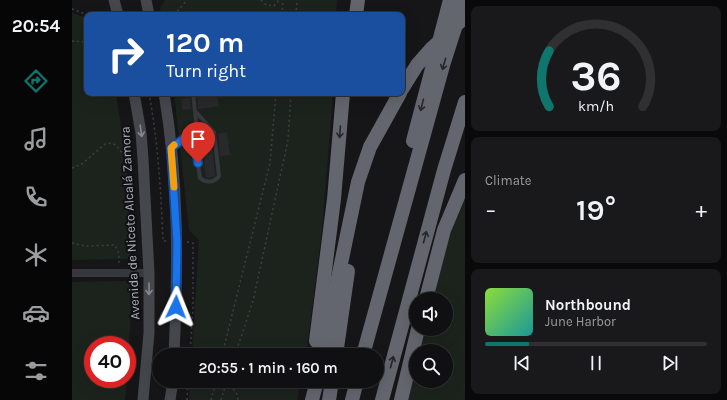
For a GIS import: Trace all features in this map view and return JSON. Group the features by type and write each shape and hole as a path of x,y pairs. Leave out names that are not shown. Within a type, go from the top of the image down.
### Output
{"highway":[{"path":"348,12 349,0"},
{"path":"356,12 358,0"},
{"path":"390,258 403,178 450,0"},
{"path":"365,348 444,62 464,0"},
{"path":"405,84 417,65 432,48 465,18"},
{"path":"315,348 333,207 343,96"},
{"path":"323,348 358,182 370,147 398,96"},
{"path":"382,400 444,170 465,102"},
{"path":"337,348 356,216 369,161 382,125"},
{"path":"428,292 444,230 465,180"},
{"path":"400,400 416,336"},
{"path":"306,400 309,388"},
{"path":"312,400 315,388"},
{"path":"329,400 331,388"},
{"path":"352,400 355,388"}],"street":[{"path":"113,0 117,12"},
{"path":"146,0 148,12"},
{"name":"Avenida de Niceto Alcalá Zamora","path":"135,96 141,133 149,273 149,333 143,400"},
{"path":"164,96 174,185 177,269 174,348"},
{"path":"72,273 149,273"},
{"path":"170,400 172,388"}],"lane":[{"path":"171,148 197,130 193,96"},
{"path":"193,132 200,178 207,182 214,181 219,176 214,132 195,111"}],"path":[{"path":"177,12 187,0"},
{"path":"261,0 266,5 274,6 279,0"},
{"path":"282,12 283,0"},
{"path":"296,12 297,0"},
{"path":"72,9 84,14"},
{"path":"72,41 84,42"},
{"path":"224,348 270,163 276,96"},
{"path":"237,348 253,301 286,147 291,96"},
{"path":"72,168 82,164 105,144 110,143 116,146 126,158 143,159"},
{"path":"72,243 85,246 115,245 119,254 120,273"},
{"path":"187,400 188,388"},
{"path":"210,400 214,388"},
{"path":"221,400 225,388"},
{"path":"232,388 237,394 238,400"}],"shaded area":[{"path":"165,0 337,0 336,12 161,12 160,7"},
{"path":"72,13 84,17 84,96 116,96 126,158 131,259 72,260"},
{"path":"174,96 333,96 322,231 307,348 192,348 199,240 189,230"},
{"path":"465,197 465,400 407,400 410,388 453,388 453,344 420,344 421,336 453,336 453,292 432,292 453,224"},
{"path":"125,281 132,287 129,336 84,336 84,388 126,388 125,400 72,400 72,282"},
{"path":"190,388 300,388 297,400 189,400"}],"building":[{"path":"197,96 217,96 219,106 198,109"},
{"path":"190,98 191,109 182,110 181,99"},
{"path":"227,132 230,155 220,156 218,134"},
{"path":"211,135 215,176 208,178 206,177 201,136"}],"slow traffic":[{"path":"174,145 171,148 174,187"}],"route":[{"path":"176,307 178,276 177,242 171,148 193,132 198,163"}]}
